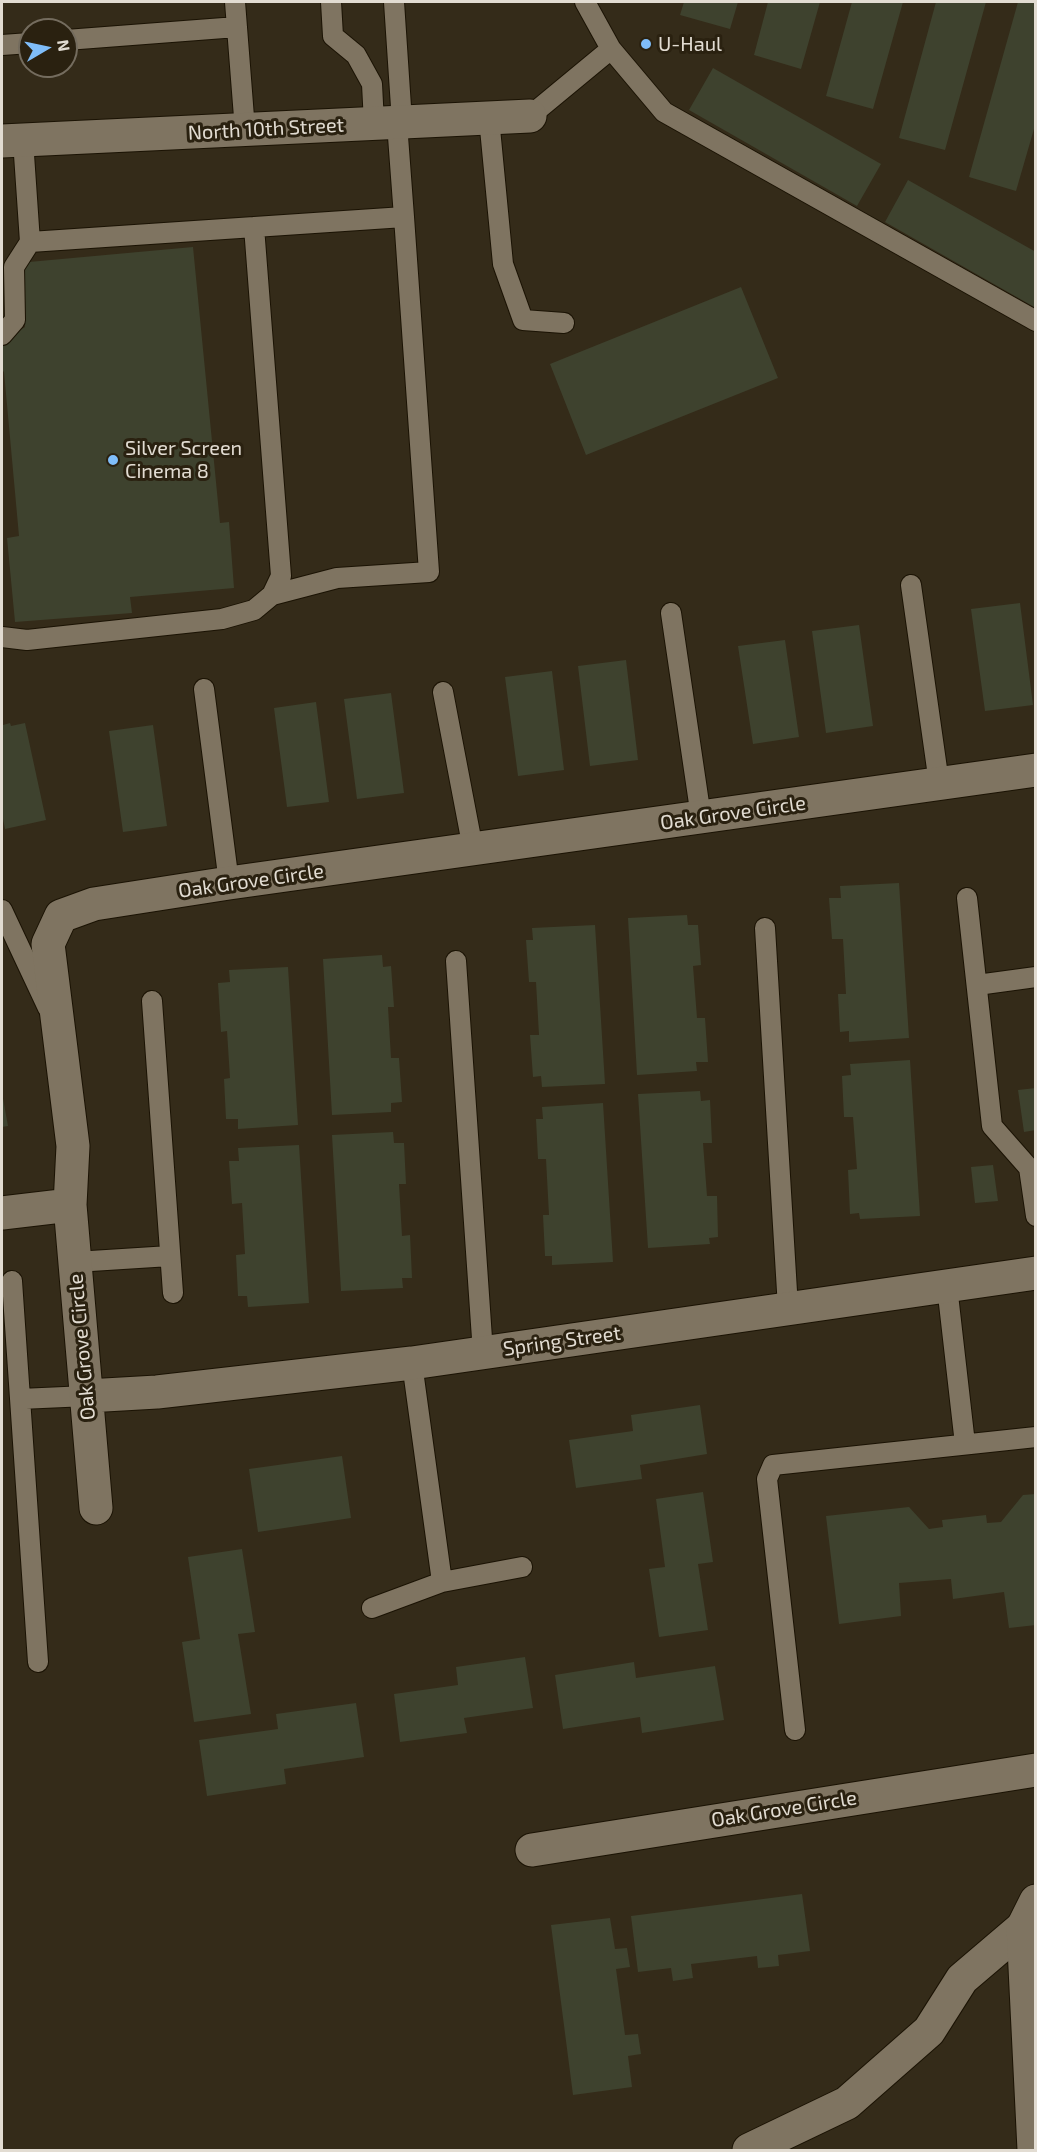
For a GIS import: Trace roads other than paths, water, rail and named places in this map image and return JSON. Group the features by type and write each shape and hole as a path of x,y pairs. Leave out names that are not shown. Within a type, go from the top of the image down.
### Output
{"street":[{"name":"North 10th Street","path":"12,141 530,116"},
{"name":"Oak Grove Circle","path":"96,1508 70,1205 73,1146 48,944 62,916 94,904 1035,770"},
{"path":"2,1213 70,1205"},
{"name":"Spring Street","path":"87,1396 158,1392 412,1364 1035,1273"},
{"name":"Oak Grove Circle","path":"532,1850 1035,1770"},
{"path":"1029,1914 1034,2151"},
{"path":"749,2151 847,2103 929,2031 962,1979 1029,1914"}],"lane":[{"path":"235,2 245,130"},
{"path":"331,2 333,36 356,55 391,123"},
{"path":"272,595 338,578 429,572 405,217 391,123 394,2"},
{"path":"585,2 611,49 664,112 1035,321"},
{"path":"78,39 237,27"},
{"path":"2,45 18,44"},
{"path":"530,116 611,49"},
{"path":"489,118 502,264 523,320 564,323"},
{"path":"2,335 15,320 14,267 30,242 12,141"},
{"path":"30,242 405,217"},
{"path":"2,637 27,640 222,619 254,610 272,595 281,576 254,227"},
{"path":"910,585 939,783"},
{"path":"671,613 701,817"},
{"path":"204,689 229,884"},
{"path":"443,692 473,849"},
{"path":"967,898 992,1126 1029,1168 1035,1216"},
{"path":"2,910 57,1027"},
{"path":"765,928 788,1308"},
{"path":"456,961 483,1353"},
{"path":"977,986 1035,977"},
{"path":"152,1001 173,1293"},
{"path":"75,1262 170,1256"},
{"path":"12,1281 38,1662"},
{"path":"947,1286 965,1444"},
{"path":"412,1364 442,1582"},
{"path":"20,1399 87,1396"},
{"path":"795,1730 767,1479 773,1465 1035,1437"},
{"path":"372,1608 442,1582 522,1567"}],"place":[{"name":"U-Haul","path":"646,44"},
{"name":"Silver Screen Cinema 8","path":"113,460"}]}
